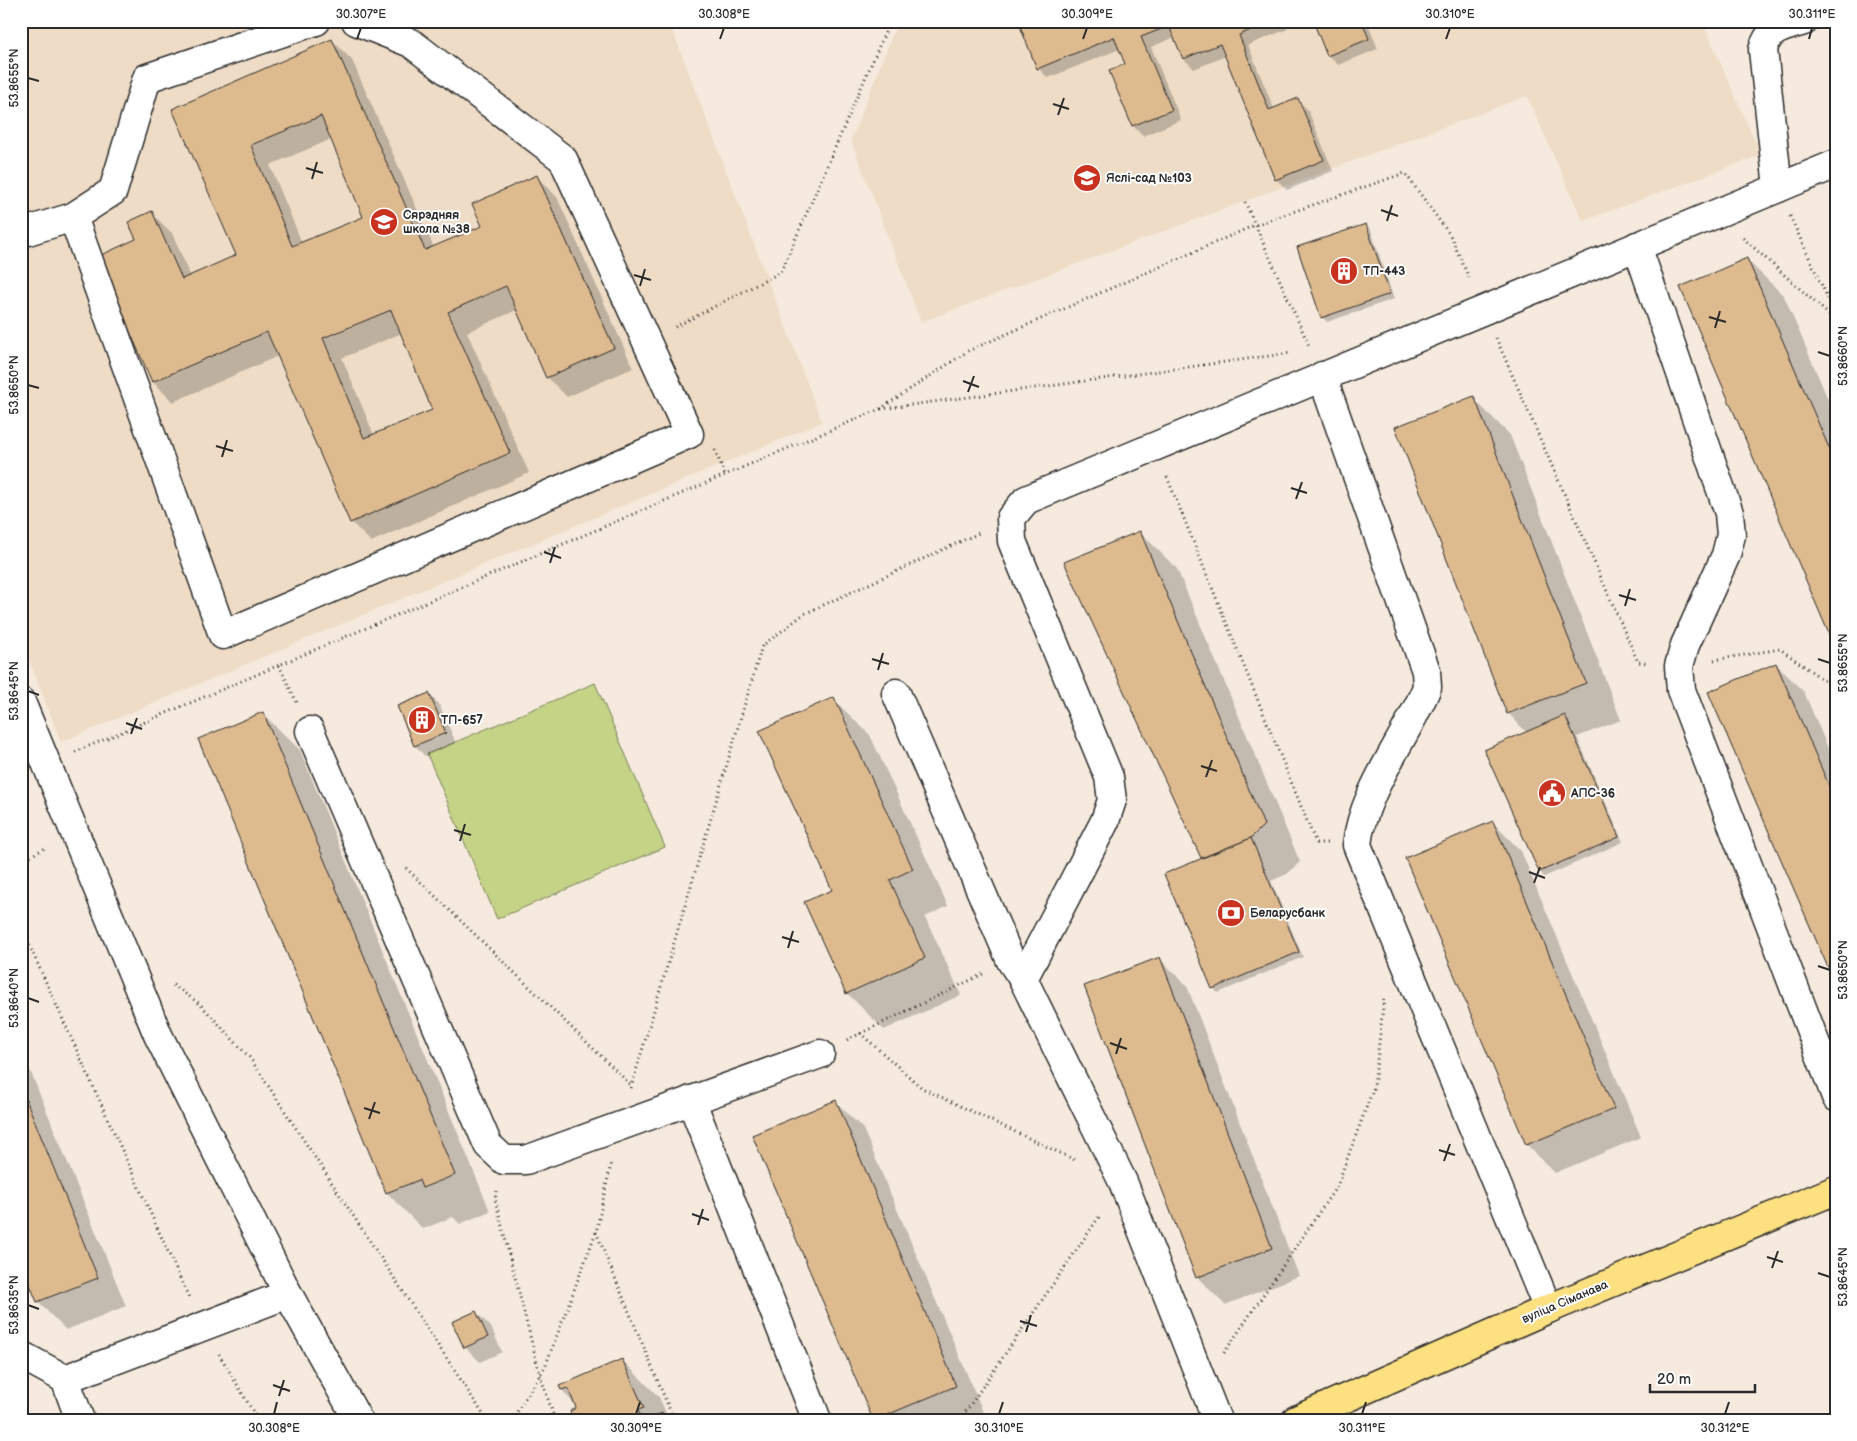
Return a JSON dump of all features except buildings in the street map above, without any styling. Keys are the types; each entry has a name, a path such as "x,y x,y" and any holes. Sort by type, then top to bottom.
{"main road":[{"name":"вуліца Сіманава","path":"1296,1420 1548,1309 1836,1190"}],"street":[{"path":"21,233 74,216 113,191 147,78 316,21"},
{"path":"74,216 222,634 689,434 562,159 411,43 356,21"},
{"path":"1778,188 1763,50 1766,40 1774,30 1804,21"},
{"path":"1017,970 1105,821 1112,800 1108,777 1012,541 1012,518 1026,500 1836,164"},
{"path":"1637,246 1729,513 1731,535 1726,555 1685,646 1679,666 1681,690 1836,1096"},
{"path":"1322,376 1426,671 1428,686 1367,804 1359,824 1357,845 1548,1309"},
{"path":"896,693 1017,970 1123,1182 1217,1420"},
{"path":"21,702 158,1035 288,1294 358,1420"},
{"path":"310,731 488,1145 504,1160 526,1160 820,1054"},
{"path":"691,1100 817,1420"},
{"path":"66,1379 288,1294"},
{"path":"21,1355 66,1379 80,1420"}],"path":[{"path":"671,329 780,272 890,21"},
{"path":"46,764 880,409 968,351 1255,225 1405,173 1450,235 1638,662 1679,666 1780,649 1836,689"},
{"path":"1778,188 1836,316"},
{"path":"880,409 1311,350 1245,202"},
{"path":"1715,214 1836,321"},
{"path":"1154,446 1316,843 1357,845"},
{"path":"714,448 725,475"},
{"path":"512,1420 540,1375 596,1232 619,1126 762,646 804,614 1012,518"},
{"path":"279,665 310,731"},
{"path":"21,868 25,859"},
{"path":"403,866 631,1085"},
{"path":"21,927 202,1327 258,1420"},
{"path":"1017,970 860,1033 922,1088 1079,1162"},
{"path":"169,983 200,1004 250,1058 487,1420"},
{"path":"1221,1357 1337,1186 1374,1087 1385,988"},
{"path":"504,1160 495,1200 540,1375 555,1420"},
{"path":"960,1420 1123,1182"},
{"path":"596,1232 674,1420"}],"shaded area":[{"name":"Сярэдняя школа №38","path":"21,21 669,21 822,422 61,742 21,639"},
{"name":"Яслі-сад №103","path":"898,21 1702,21 1761,155 1583,221 1527,96 921,322 851,140"}],"green space":[{"path":"595,683 665,847 497,919 427,754"}],"place":[{"name":"Яслі-сад №103","path":"1087,178"},
{"name":"Сярэдняя школа №38","path":"384,222"},
{"name":"ТП-443","path":"1344,271"},
{"name":"ТП-657","path":"422,720"},
{"name":"АПС-36","path":"1552,793"},
{"name":"Беларусбанк","path":"1231,913"}]}
